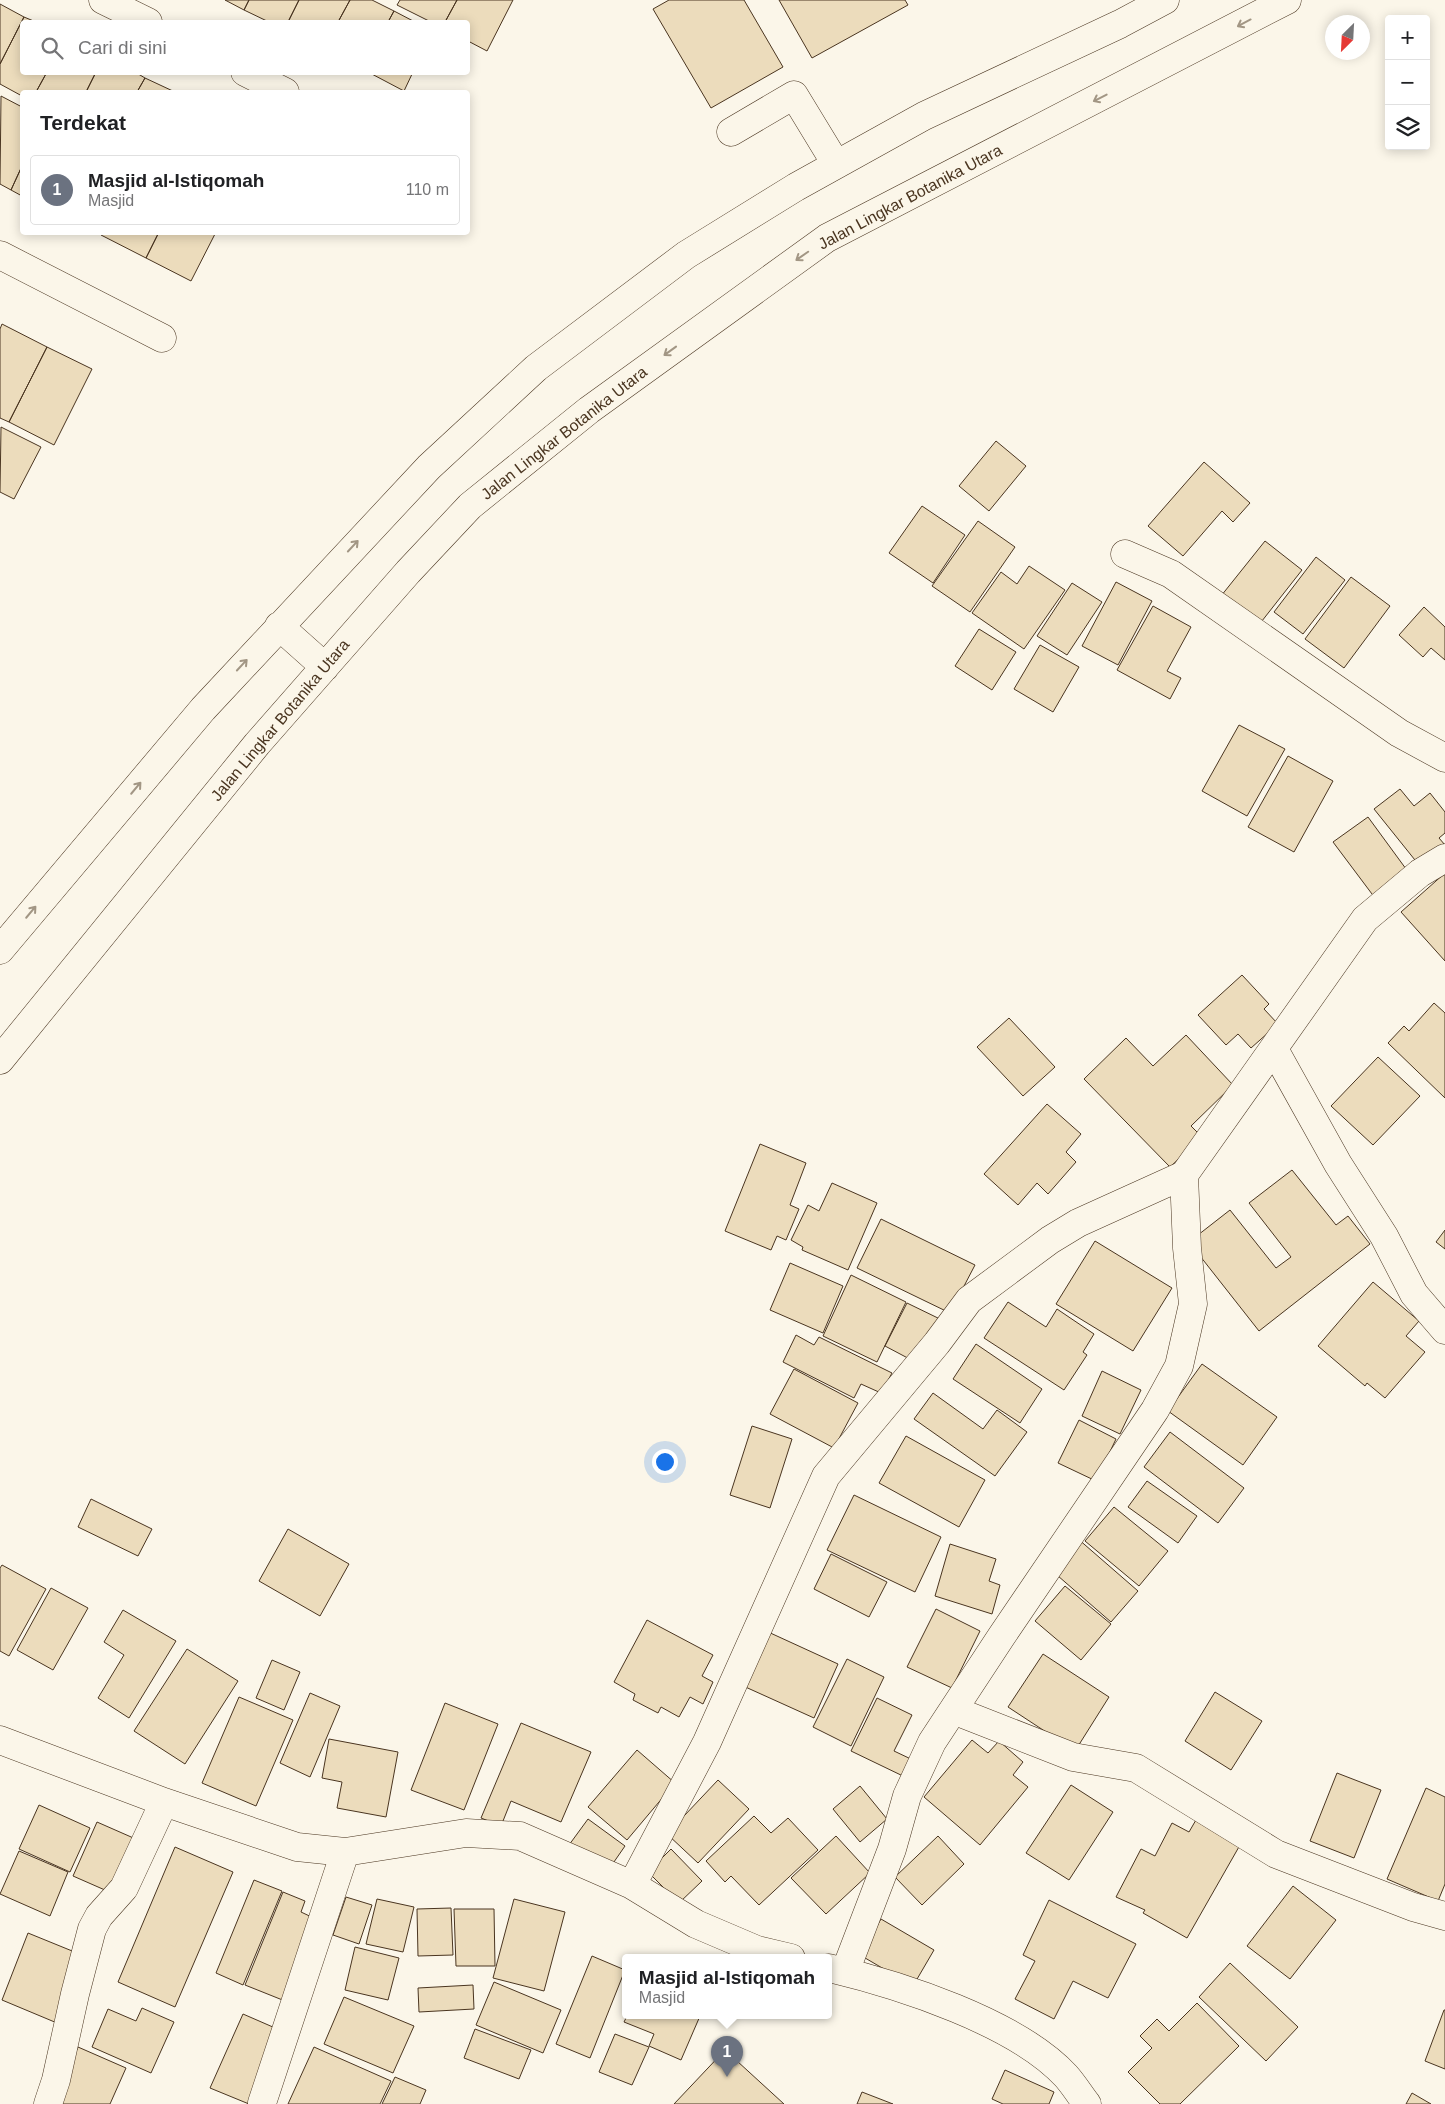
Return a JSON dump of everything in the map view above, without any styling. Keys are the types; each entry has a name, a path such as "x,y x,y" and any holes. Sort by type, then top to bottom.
{"street":[{"path":"104,0 144,20"},
{"path":"0,950 203,709 279,626 429,467 536,368 686,255 836,164 924,116 1120,24 1165,0"},
{"name":"Jalan Lingkar Botanika Utara","path":"0,1060 257,744 408,572 470,506 589,410 827,238 1287,0"},
{"path":"252,75 281,90"},
{"path":"731,132 794,95 836,164"},
{"path":"0,256 162,338"},
{"path":"1126,554 1171,574 1399,733 1445,758"},
{"path":"279,626 325,667"},
{"path":"632,1885 706,1742 826,1476 937,1343 969,1300 1064,1232 1184,1175 1366,919 1420,872 1445,858"},
{"path":"1274,1049 1338,1164 1384,1236 1414,1294 1445,1330"},
{"path":"1087,2104 1065,2076 1022,2041 943,2002 837,1970 892,1849 907,1796 932,1742 1155,1410 1179,1366 1193,1304 1187,1248 1184,1175"},
{"path":"953,1710 1073,1758 1136,1768 1276,1854 1413,1907 1445,1916"},
{"path":"0,1740 164,1802 296,1847 345,1852 466,1833 520,1836 632,1885 696,1924 757,1950 774,1954"},
{"path":"48,2104 56,2080 92,1929 99,1916 124,1888 164,1802"},
{"path":"262,2103 345,1852"}],"building":[{"path":"225,0 249,0 244,10"},
{"path":"249,0 299,0 289,20 265,20 244,10"},
{"path":"299,0 350,0 339,20 289,20"},
{"path":"350,0 372,0 394,11 389,20 339,20"},
{"path":"400,0 457,0 446,20 427,20 397,5"},
{"path":"457,0 513,0 487,51 470,42 470,20 446,20"},
{"path":"669,0 744,0 783,67 711,108 653,9"},
{"path":"779,0 905,0 908,5 812,58"},
{"path":"0,4 24,17 20,20 20,25 0,64"},
{"path":"394,11 411,20 389,20"},
{"path":"20,25 20,75 45,75 37,90 20,90 20,95 0,84 0,64"},
{"path":"45,75 94,75 87,90 37,90"},
{"path":"94,75 140,75 145,78 138,90 87,90"},
{"path":"374,75 412,75 404,90"},
{"path":"145,78 171,90 138,90"},
{"path":"1,96 20,106 20,170 11,190 0,184"},
{"path":"20,170 20,195 11,190"},
{"path":"101,235 158,235 146,258"},
{"path":"158,235 214,235 191,281 146,258"},
{"path":"2,324 47,347 9,422 0,418 0,329"},
{"path":"47,347 92,369 54,445 9,422"},
{"path":"1,427 41,447 14,499 0,492"},
{"path":"996,441 1026,466 989,511 959,486"},
{"path":"1204,462 1250,503 1233,522 1222,511 1183,556 1148,526"},
{"path":"922,506 965,535 933,583 889,553"},
{"path":"978,521 1015,547 970,612 932,586"},
{"path":"1265,541 1302,570 1258,626 1221,596"},
{"path":"1316,557 1345,580 1303,634 1274,612"},
{"path":"1029,566 1065,590 1024,649 972,613 1001,572 1017,584"},
{"path":"1351,577 1390,606 1344,668 1305,639"},
{"path":"1116,582 1152,601 1118,665 1082,646"},
{"path":"1072,583 1102,602 1067,655 1037,636"},
{"path":"1153,606 1191,627 1167,671 1181,678 1170,699 1117,670"},
{"path":"1424,607 1445,627 1445,660 1431,648 1423,657 1399,635"},
{"path":"979,629 1016,652 992,690 955,666"},
{"path":"1040,645 1079,667 1053,712 1014,689"},
{"path":"1239,725 1285,749 1247,816 1202,791"},
{"path":"1288,756 1333,781 1294,852 1248,827"},
{"path":"1400,789 1414,806 1430,793 1445,812 1445,833 1439,838 1445,845 1423,870 1374,809"},
{"path":"1368,817 1409,873 1375,898 1333,842"},
{"path":"1445,873 1445,961 1401,912"},
{"path":"1242,975 1269,1004 1264,1009 1278,1024 1251,1048 1238,1034 1226,1045 1198,1015"},
{"path":"1434,1003 1445,1013 1445,1098 1388,1043 1404,1026 1409,1031"},
{"path":"1009,1018 1055,1067 1023,1096 977,1047"},
{"path":"1186,1035 1233,1085 1191,1126 1202,1137 1170,1167 1084,1079 1126,1038 1153,1066"},
{"path":"1378,1057 1420,1096 1373,1145 1331,1106"},
{"path":"1047,1104 1081,1134 1066,1152 1076,1162 1048,1194 1037,1183 1018,1205 984,1174"},
{"path":"760,1144 806,1163 790,1205 799,1209 786,1240 777,1236 771,1250 725,1231"},
{"path":"1292,1170 1336,1225 1348,1216 1370,1244 1259,1331 1189,1242 1230,1210 1276,1268 1291,1257 1249,1203"},
{"path":"832,1183 877,1203 848,1270 802,1250 803,1247 791,1240 808,1205 819,1211"},
{"path":"881,1219 975,1265 950,1313 857,1268"},
{"path":"1445,1230 1445,1249 1436,1242"},
{"path":"1095,1241 1172,1288 1133,1351 1056,1304"},
{"path":"790,1263 843,1286 823,1333 770,1310"},
{"path":"851,1275 906,1302 877,1362 823,1336"},
{"path":"1373,1282 1419,1321 1406,1336 1425,1352 1385,1398 1367,1383 1365,1386 1318,1346"},
{"path":"1008,1302 1046,1327 1057,1309 1094,1334 1083,1352 1087,1355 1064,1390 984,1338"},
{"path":"907,1303 942,1320 919,1364 885,1346"},
{"path":"796,1335 814,1345 819,1337 892,1373 881,1393 861,1384 854,1398 783,1362"},
{"path":"976,1344 1042,1389 1020,1423 953,1379"},
{"path":"1202,1364 1277,1417 1243,1465 1168,1411"},
{"path":"794,1369 858,1403 834,1448 770,1414"},
{"path":"1102,1371 1141,1390 1120,1434 1082,1416"},
{"path":"933,1393 983,1429 997,1410 1027,1432 995,1476 914,1419"},
{"path":"1079,1420 1116,1439 1096,1481 1058,1463"},
{"path":"752,1426 792,1439 770,1508 730,1495"},
{"path":"1170,1432 1244,1488 1218,1523 1144,1467"},
{"path":"906,1436 985,1480 959,1527 879,1483"},
{"path":"1147,1481 1197,1516 1178,1543 1128,1507"},
{"path":"854,1495 941,1537 915,1592 827,1550"},
{"path":"91,1499 152,1529 138,1556 78,1527"},
{"path":"1114,1507 1168,1551 1139,1586 1085,1541"},
{"path":"288,1529 349,1564 320,1616 259,1581"},
{"path":"1077,1538 1138,1591 1111,1622 1050,1569"},
{"path":"950,1544 996,1559 989,1581 1000,1585 992,1614 935,1596"},
{"path":"831,1554 887,1582 869,1617 814,1589"},
{"path":"2,1565 46,1589 9,1656 0,1651 0,1568"},
{"path":"1065,1586 1111,1624 1081,1660 1035,1621"},
{"path":"51,1588 88,1608 53,1670 17,1650"},
{"path":"936,1609 980,1631 952,1688 907,1667"},
{"path":"123,1610 176,1641 129,1718 98,1698 124,1655 104,1642"},
{"path":"647,1620 713,1655 702,1676 713,1682 703,1704 690,1697 679,1717 661,1707 658,1713 633,1700 635,1694 614,1682"},
{"path":"766,1631 838,1664 814,1718 741,1685"},
{"path":"187,1649 238,1681 185,1764 134,1731"},
{"path":"1043,1654 1109,1697 1075,1751 1008,1707"},
{"path":"847,1659 884,1677 851,1746 813,1727"},
{"path":"272,1660 300,1672 284,1710 256,1698"},
{"path":"1215,1692 1262,1721 1231,1770 1185,1741"},
{"path":"310,1693 340,1706 310,1777 280,1763"},
{"path":"239,1697 293,1720 256,1806 202,1783"},
{"path":"877,1698 912,1715 894,1751 913,1760 905,1777 851,1751"},
{"path":"445,1703 498,1724 464,1810 411,1790"},
{"path":"521,1723 591,1752 561,1822 511,1801 501,1826 481,1818"},
{"path":"329,1739 398,1752 386,1817 337,1808 342,1782 322,1778"},
{"path":"972,1740 988,1753 999,1741 1023,1762 1013,1775 1028,1787 980,1845 924,1797"},
{"path":"637,1750 675,1783 627,1840 588,1807"},
{"path":"1337,1773 1381,1790 1354,1858 1310,1841"},
{"path":"718,1780 749,1809 698,1863 667,1834"},
{"path":"1071,1785 1113,1812 1069,1880 1026,1853"},
{"path":"860,1786 887,1819 860,1842 833,1809"},
{"path":"1426,1788 1445,1797 1445,1884 1438,1901 1387,1879"},
{"path":"39,1805 90,1828 70,1872 19,1849"},
{"path":"1200,1813 1244,1838 1187,1938 1143,1913 1145,1910 1116,1897 1141,1849 1155,1856 1172,1823 1189,1832"},
{"path":"754,1816 771,1833 788,1818 818,1850 759,1905 731,1876 725,1882 706,1861"},
{"path":"588,1819 625,1846 607,1872 569,1845"},
{"path":"97,1822 138,1840 114,1894 73,1876"},
{"path":"836,1836 870,1873 826,1914 791,1878"},
{"path":"938,1836 964,1864 922,1905 895,1877"},
{"path":"175,1847 233,1872 175,2007 118,1982"},
{"path":"671,1849 702,1881 679,1903 648,1872"},
{"path":"19,1851 68,1872 50,1916 0,1894"},
{"path":"254,1880 282,1891 243,1985 216,1973"},
{"path":"1293,1886 1336,1920 1290,1979 1247,1946"},
{"path":"283,1892 305,1901 301,1912 318,1920 285,2001 245,1985"},
{"path":"346,1897 372,1905 359,1944 333,1935"},
{"path":"377,1899 414,1907 403,1952 366,1944"},
{"path":"514,1899 565,1912 544,1991 493,1978"},
{"path":"1049,1900 1136,1944 1108,1998 1073,1981 1054,2019 1015,1999 1035,1961 1023,1955"},
{"path":"451,1908 453,1955 418,1956 417,1909"},
{"path":"454,1909 494,1909 495,1966 456,1966"},
{"path":"881,1919 934,1950 913,1986 860,1955"},
{"path":"28,1933 82,1955 57,2023 2,2000"},
{"path":"355,1947 399,1958 388,2000 345,1990"},
{"path":"592,1956 622,1969 622,1978 590,2058 556,2044"},
{"path":"1230,1963 1298,2027 1266,2061 1199,1997"},
{"path":"494,1982 561,2010 543,2053 476,2025"},
{"path":"473,1985 474,2009 419,2012 418,1988"},
{"path":"344,1997 414,2026 393,2073 324,2044"},
{"path":"1197,2003 1239,2046 1180,2104 1160,2104 1128,2072 1152,2048 1140,2036 1157,2019 1169,2031"},
{"path":"142,2008 174,2022 151,2073 92,2047 108,2009 136,2021"},
{"path":"1445,2010 1445,2069 1425,2061"},
{"path":"243,2014 282,2031 249,2104 210,2088"},
{"path":"626,2019 699,2019 681,2060 649,2046 654,2034 624,2022"},
{"path":"475,2029 531,2050 519,2079 464,2058"},
{"path":"615,2034 649,2047 632,2085 599,2072"},
{"path":"78,2047 126,2068 110,2104 52,2104"},
{"path":"314,2047 391,2081 380,2104 288,2104"},
{"path":"725,2050 784,2104 674,2104"},
{"path":"1005,2070 1054,2092 1049,2104 1003,2104 992,2099"},
{"path":"395,2077 426,2090 420,2104 382,2104"},
{"path":"862,2092 893,2104 857,2104"},
{"path":"1412,2093 1431,2104 1406,2104"}],"place":[{"name":"Masjid al-Istiqomah","path":"727,2077"}]}
